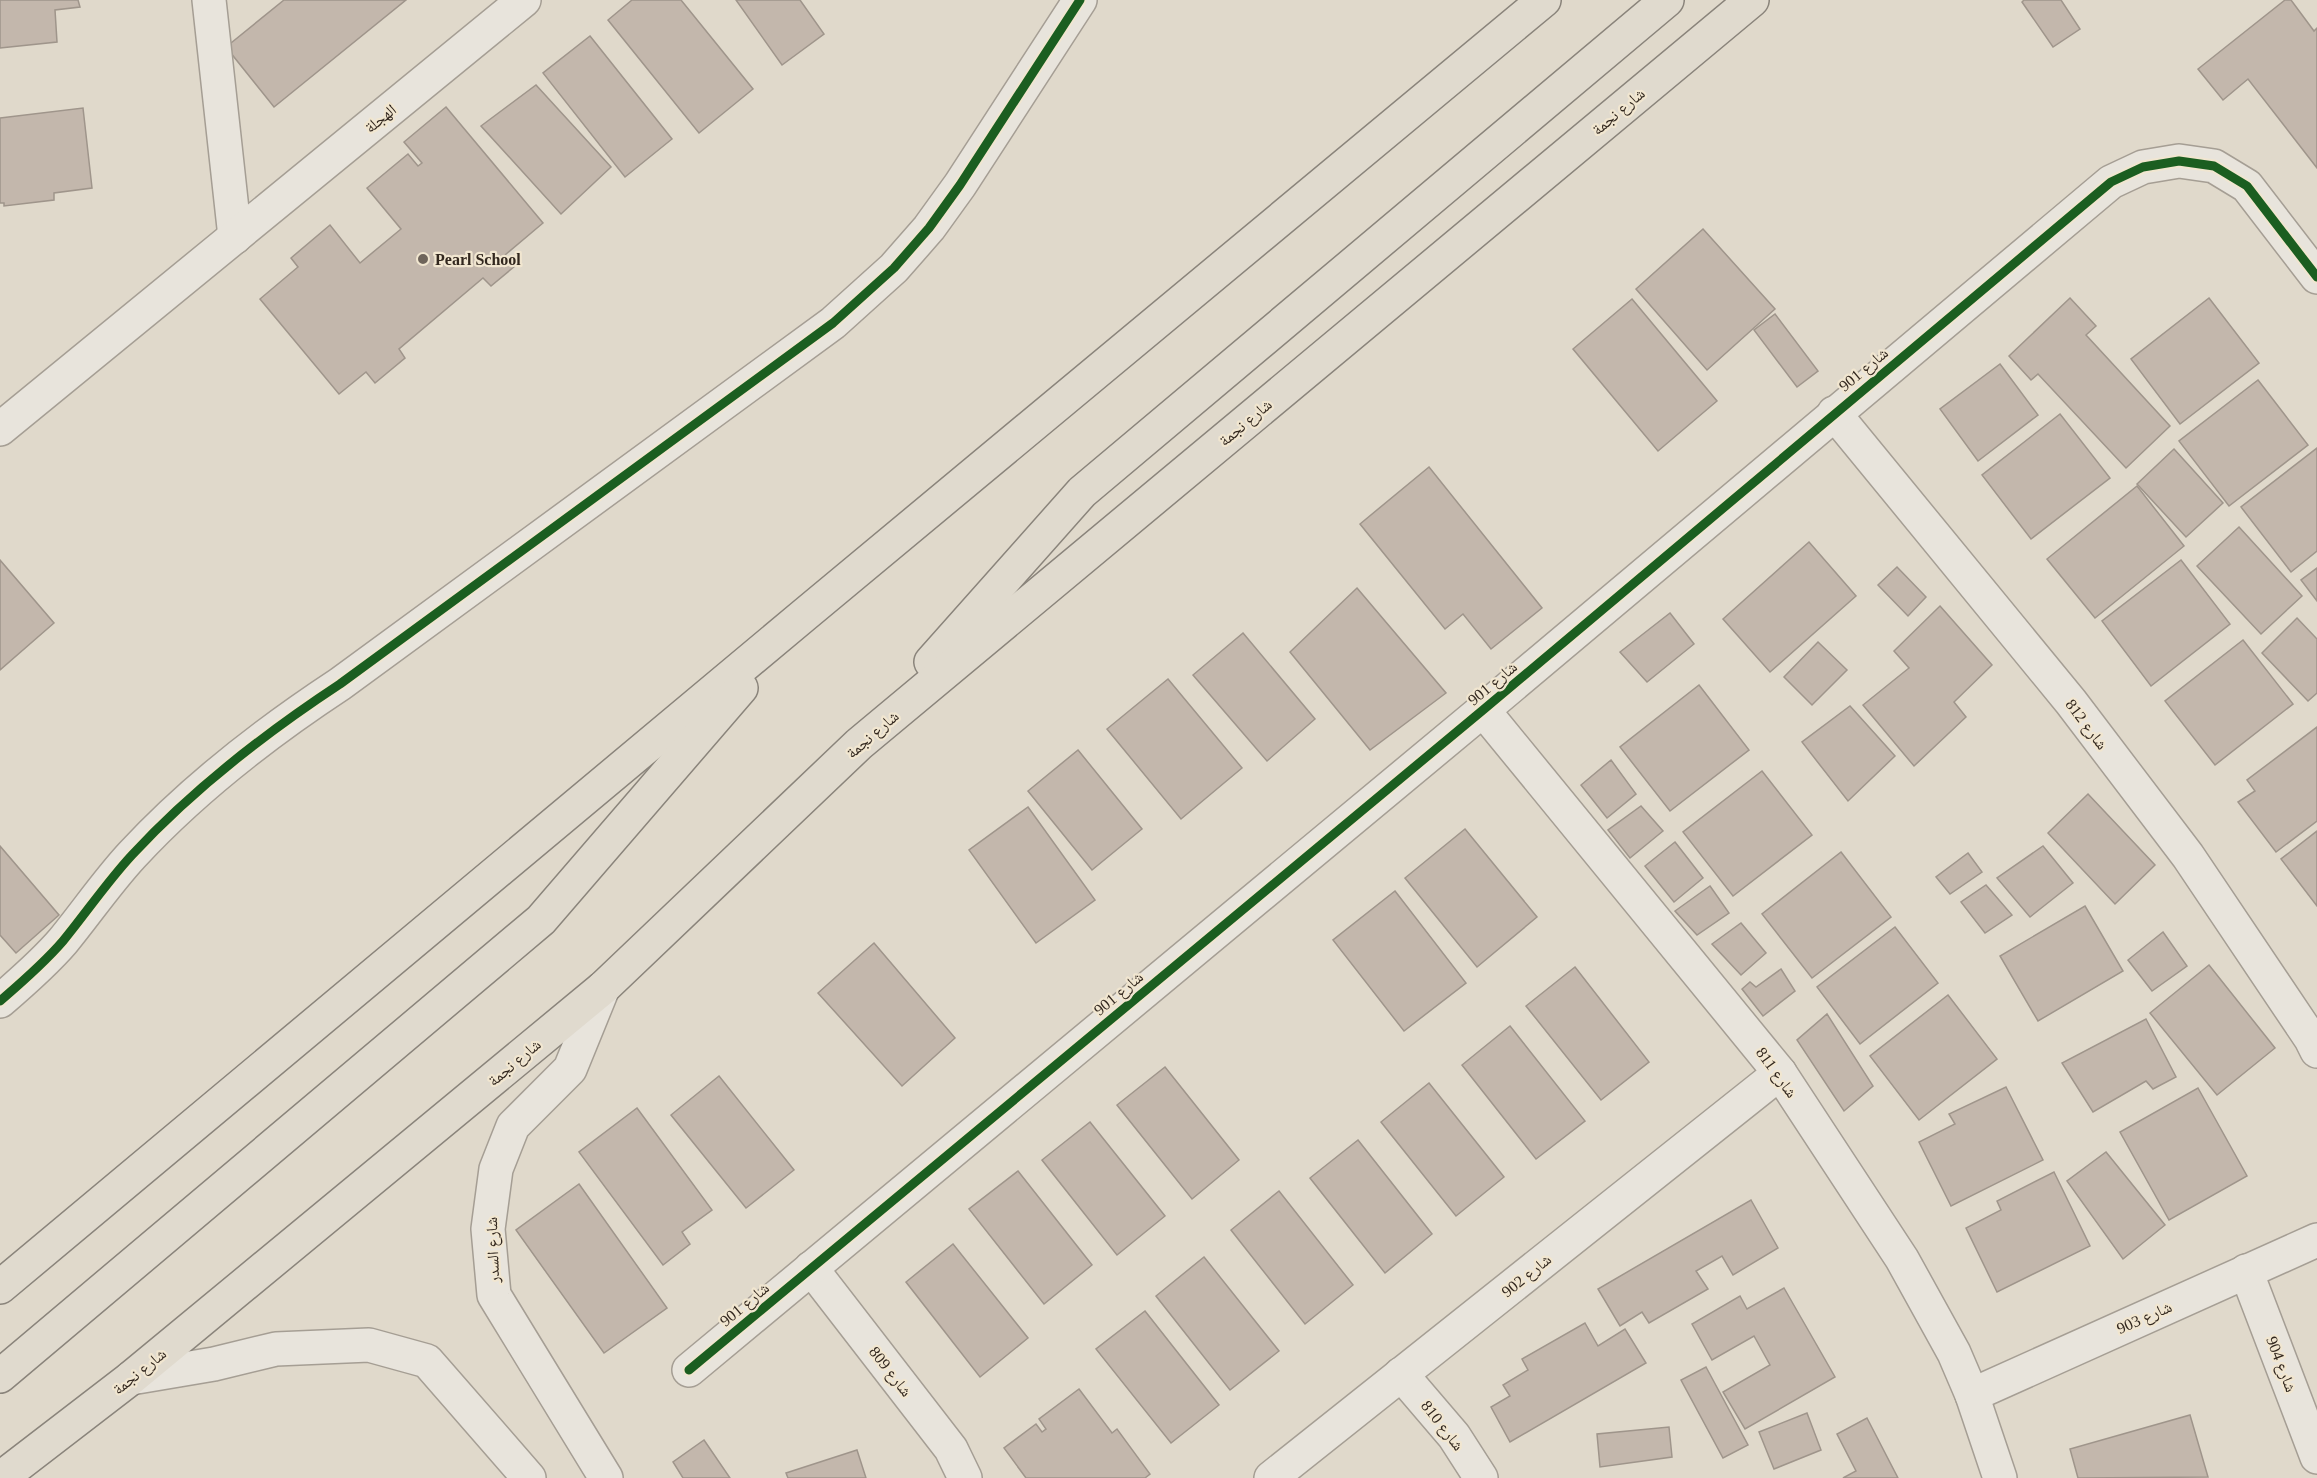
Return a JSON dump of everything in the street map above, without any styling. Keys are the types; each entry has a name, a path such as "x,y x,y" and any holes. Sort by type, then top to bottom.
{"main road":[{"path":"0,1287 1544,0"},
{"path":"859,744 1082,492 1667,0"},
{"name":"شارع نجمة","path":"1,1478 131,1378 603,988 859,744 1752,0"},
{"path":"0,1376 542,921 803,616"}],"street":[{"name":"الهجلة","path":"0,429 524,0"},
{"path":"0,1001 62,942 130,857 168,817 222,768 833,323 864,297 894,268 960,185 1080,0"},
{"path":"213,3 235,237"},
{"name":"شارع 901","path":"689,1370 1483,710 2110,182 2143,167 2179,161 2214,166 2247,186 2317,277"},
{"name":"شارع 812","path":"1834,413 2070,702 2174,838 2317,1051"},
{"name":"شارع 811","path":"1483,710 1780,1073 1902,1259 1954,1353 1972,1395 2000,1478"},
{"name":"شارع السدر","path":"603,988 570,1069 513,1126 496,1169 488,1229 494,1295 606,1478"},
{"name":"شارع 902","path":"1271,1478 1780,1073"},
{"name":"شارع 903","path":"1972,1395 2317,1240"},
{"name":"شارع 809","path":"811,1268 951,1449 965,1478"},
{"name":"شارع 904","path":"2247,1271 2317,1456"},
{"path":"131,1378 214,1364 276,1349 369,1345 427,1361 529,1478"},
{"name":"شارع 810","path":"1401,1374 1454,1436 1481,1478"}],"building":[{"path":"0,0 78,0 80,7 55,10 57,42 0,48"},
{"path":"284,0 406,0 274,107 226,47"},
{"path":"632,0 681,0 753,89 699,133 608,20"},
{"path":"736,0 800,0 824,34 782,65"},
{"path":"2024,0 2061,0 2080,29 2053,47 2022,2"},
{"path":"2285,0 2291,0 2314,31 2317,28 2317,168 2248,79 2223,100 2198,69"},
{"path":"590,36 672,139 625,177 543,73"},
{"path":"536,85 611,167 561,214 481,126"},
{"path":"446,107 543,223 505,255 515,266 491,286 483,278 399,349 405,358 375,383 366,372 339,394 260,299 298,267 291,258 330,225 360,263 401,229 367,188 408,154 418,166 422,163 404,142"},
{"path":"83,108 92,188 54,193 54,200 4,206 4,203 0,203 0,118"},
{"path":"1703,229 1775,309 1707,370 1636,289"},
{"path":"2070,298 2096,326 2086,335 2170,426 2126,468 2038,374 2031,380 2009,356"},
{"path":"2209,298 2259,363 2180,424 2131,359"},
{"path":"1632,299 1717,401 1658,451 1573,349"},
{"path":"1775,314 1818,371 1797,387 1754,330"},
{"path":"2000,364 2038,415 1978,461 1940,409"},
{"path":"2258,380 2308,445 2229,506 2179,441"},
{"path":"2060,414 2110,478 2031,539 1982,475"},
{"path":"2317,448 2317,551 2291,572 2241,507"},
{"path":"2174,449 2223,503 2186,537 2137,484"},
{"path":"1429,467 1542,608 1491,649 1463,614 1445,629 1360,524"},
{"path":"2137,486 2184,546 2095,618 2047,559"},
{"path":"2239,527 2302,596 2261,634 2197,566"},
{"path":"1809,542 1856,596 1770,672 1723,619"},
{"path":"0,560 54,623 0,670"},
{"path":"2181,560 2230,624 2151,686 2102,621"},
{"path":"1897,567 1926,597 1908,616 1878,585"},
{"path":"2317,568 2317,601 2301,580"},
{"path":"1357,588 1446,693 1370,750 1290,652"},
{"path":"1940,606 1992,665 1954,702 1966,717 1914,766 1863,705 1909,668 1894,651"},
{"path":"1670,613 1694,644 1647,682 1620,652"},
{"path":"2297,618 2317,639 2317,693 2308,701 2262,653"},
{"path":"1243,633 1315,719 1267,761 1193,675"},
{"path":"2243,640 2293,704 2215,765 2165,701"},
{"path":"1818,642 1847,670 1812,705 1784,677"},
{"path":"1168,679 1242,768 1181,819 1107,729"},
{"path":"1699,685 1749,750 1670,811 1620,747"},
{"path":"1850,706 1895,756 1848,801 1802,742"},
{"path":"2317,727 2317,821 2276,852 2238,802 2255,791 2247,780"},
{"path":"1078,750 1142,829 1092,870 1028,791"},
{"path":"1611,760 1636,794 1607,818 1581,785"},
{"path":"1762,771 1812,835 1733,896 1683,832"},
{"path":"2088,794 2155,865 2115,904 2048,833"},
{"path":"1641,806 1663,831 1630,858 1608,830"},
{"path":"1028,807 1095,900 1036,943 969,850"},
{"path":"1465,829 1537,917 1477,967 1405,878"},
{"path":"2317,831 2317,906 2281,859"},
{"path":"1675,842 1703,878 1674,902 1645,866"},
{"path":"0,846 59,915 16,953 0,935"},
{"path":"2043,846 2073,883 2030,917 1997,878"},
{"path":"1841,852 1891,917 1812,978 1762,914"},
{"path":"1968,853 1982,872 1950,894 1936,877"},
{"path":"1986,885 2012,915 1985,933 1961,902"},
{"path":"1710,886 1729,913 1697,935 1675,911"},
{"path":"1395,891 1466,983 1404,1031 1333,940"},
{"path":"2085,906 2123,971 2038,1021 2000,956"},
{"path":"1741,923 1766,953 1741,975 1712,944"},
{"path":"1895,927 1938,983 1860,1044 1817,987"},
{"path":"2163,932 2187,966 2152,991 2128,960"},
{"path":"874,943 955,1038 902,1086 818,993"},
{"path":"2209,965 2275,1048 2217,1095 2150,1013"},
{"path":"1575,967 1649,1062 1601,1100 1526,1006"},
{"path":"1781,969 1795,991 1763,1016 1742,989 1750,982 1756,987"},
{"path":"1948,995 1997,1059 1919,1120 1870,1056"},
{"path":"1827,1014 1873,1086 1844,1111 1797,1040"},
{"path":"2146,1019 2176,1077 2153,1089 2146,1081 2093,1112 2062,1063"},
{"path":"1510,1026 1585,1121 1536,1159 1462,1065"},
{"path":"1165,1067 1239,1160 1192,1199 1117,1105"},
{"path":"719,1076 794,1170 746,1208 671,1115"},
{"path":"1429,1083 1504,1177 1456,1216 1381,1122"},
{"path":"2006,1087 2043,1160 1951,1206 1919,1142 1955,1124 1949,1114"},
{"path":"2198,1088 2247,1176 2169,1220 2120,1132"},
{"path":"637,1108 712,1210 682,1232 690,1244 663,1265 579,1152"},
{"path":"1090,1122 1165,1216 1117,1255 1042,1160"},
{"path":"1358,1140 1432,1234 1385,1273 1310,1178"},
{"path":"2106,1152 2165,1225 2123,1259 2067,1181"},
{"path":"1018,1171 1092,1265 1044,1304 969,1209"},
{"path":"2054,1172 2090,1246 1997,1292 1966,1228 2001,1210 1997,1201"},
{"path":"579,1184 667,1308 604,1353 516,1230"},
{"path":"1279,1191 1353,1285 1305,1324 1231,1230"},
{"path":"1751,1200 1778,1248 1733,1275 1722,1256 1696,1271 1708,1289 1649,1323 1642,1312 1620,1326 1598,1289"},
{"path":"953,1244 1028,1338 980,1377 906,1282"},
{"path":"1204,1257 1279,1351 1230,1390 1156,1296"},
{"path":"1784,1288 1835,1377 1745,1429 1723,1392 1770,1365 1754,1336 1712,1360 1692,1324 1740,1296 1747,1309"},
{"path":"1145,1311 1219,1405 1171,1443 1096,1349"},
{"path":"1585,1323 1598,1346 1625,1329 1646,1363 1510,1442 1491,1407 1510,1396 1503,1385 1528,1370 1522,1359"},
{"path":"1706,1367 1748,1445 1723,1458 1681,1380"},
{"path":"1079,1389 1112,1433 1117,1429 1150,1474 1145,1478 1026,1478 1004,1448 1036,1424 1042,1432 1046,1429 1039,1419"},
{"path":"1807,1413 1821,1450 1774,1469 1759,1432"},
{"path":"2190,1415 2208,1477 2078,1478 2070,1449"},
{"path":"1867,1418 1898,1478 1843,1478 1856,1471 1837,1434"},
{"path":"1669,1427 1672,1457 1600,1467 1597,1434"},
{"path":"704,1440 730,1478 683,1478 673,1462"},
{"path":"857,1450 866,1478 788,1478 786,1473"}],"cycle path":[{"path":"0,1001 56,949 123,865 156,830 231,763 284,722 340,684 833,323 894,268 929,228 960,185 1080,0"},
{"path":"689,1370 1483,710 2111,182 2143,167 2179,161 2214,166 2247,186 2317,277"}],"place":[{"name":"Pearl School","path":"423,259"}]}
